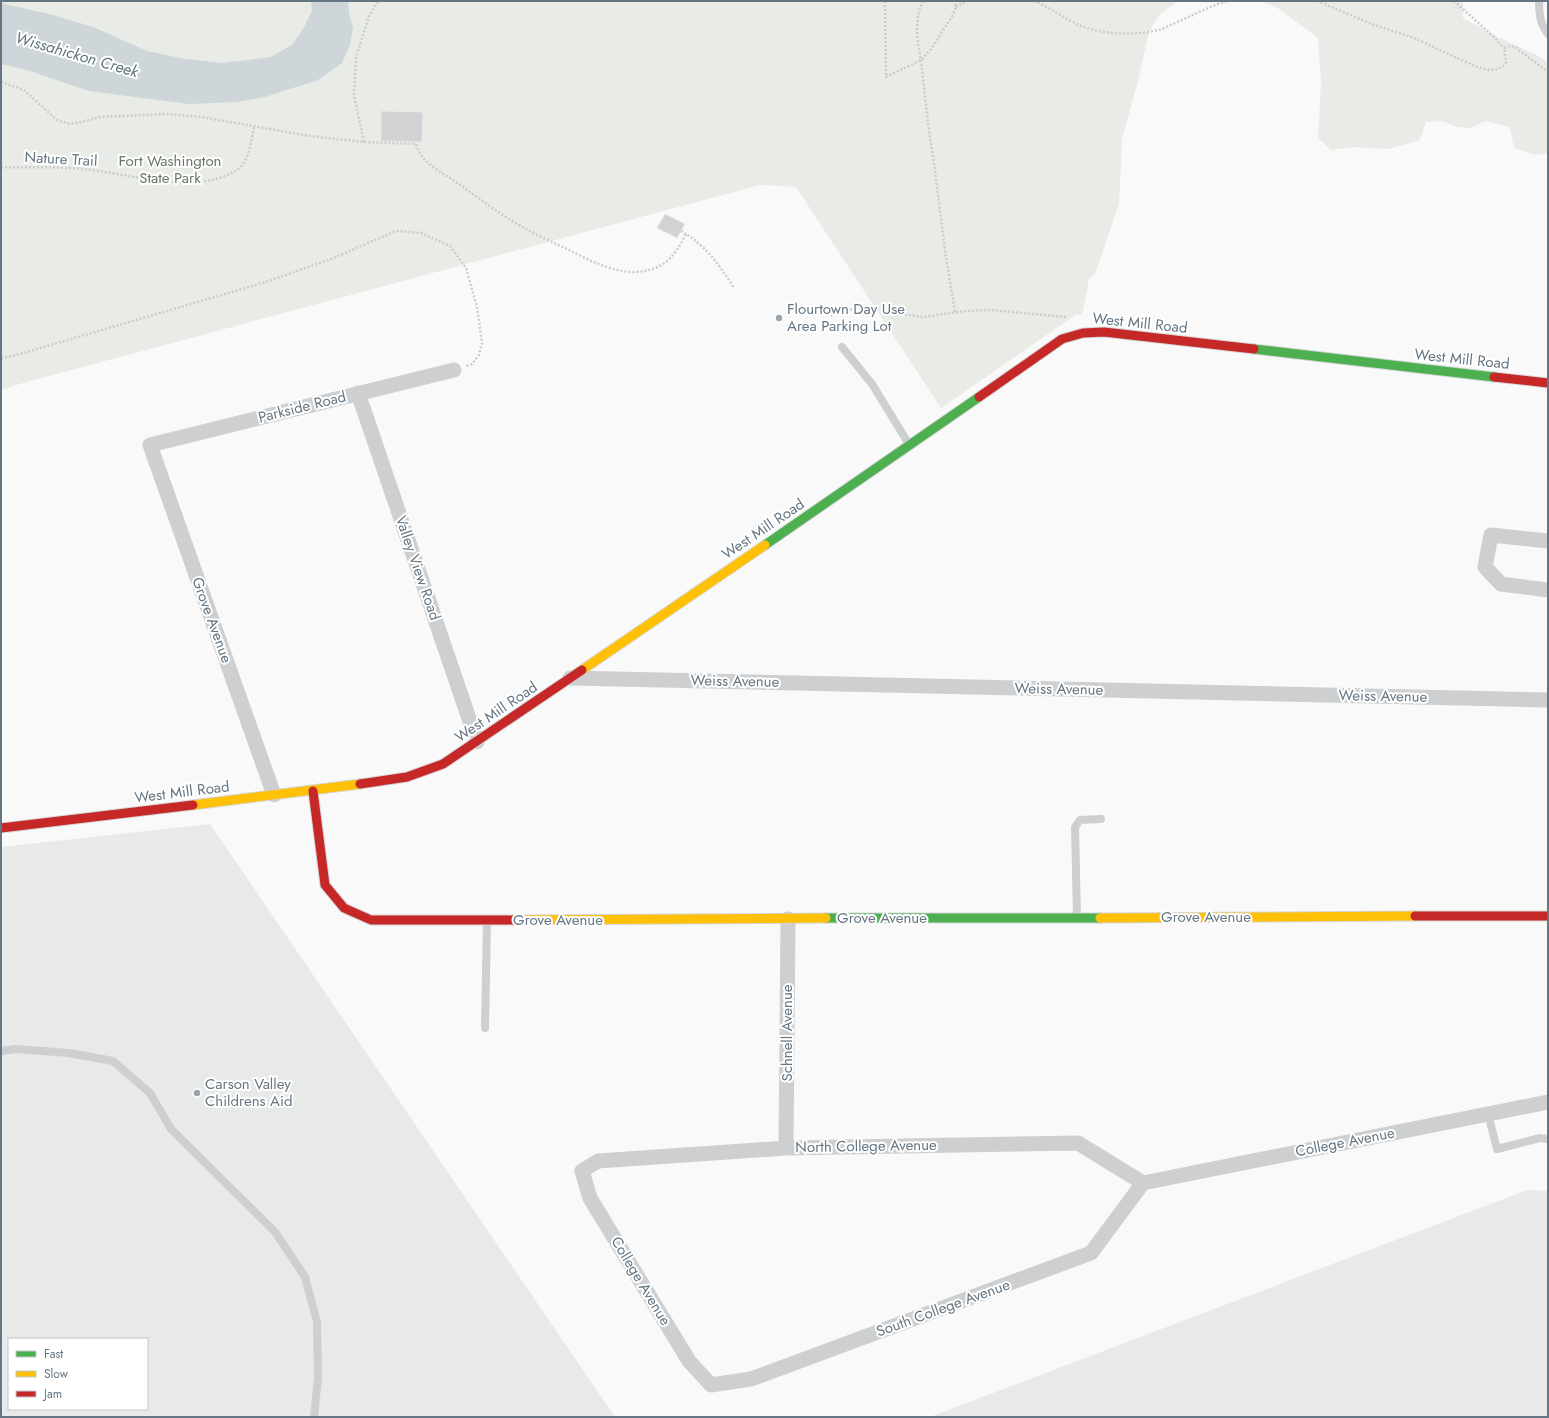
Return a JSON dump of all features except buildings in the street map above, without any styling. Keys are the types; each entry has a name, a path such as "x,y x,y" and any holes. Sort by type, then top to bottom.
{"street":[{"name":"West Mill Road","path":"1,828 313,791 407,777 443,764 910,446 1062,339 1076,333 1088,331 1548,383"},
{"name":"Parkside Road","path":"150,446 454,370"},
{"name":"Valley View Road","path":"358,393 477,742"},
{"name":"Grove Avenue","path":"150,446 274,795"},
{"path":"1548,541 1491,535 1485,567 1501,584 1548,590"},
{"name":"Weiss Avenue","path":"570,678 1548,700"},
{"name":"Grove Avenue","path":"313,791 325,885 344,908 371,920 1548,916"},
{"name":"Schnell Avenue","path":"786,1148 788,919"},
{"name":"College Avenue","path":"1143,1183 1548,1102"},
{"name":"North College Avenue","path":"582,1171 598,1161 786,1148 1078,1143 1143,1183"},
{"name":"College Avenue","path":"582,1171 590,1198 689,1361 711,1385"},
{"name":"South College Avenue","path":"711,1385 751,1379 1091,1253 1143,1183"}],"lane":[{"path":"1539,1 1541,24 1548,34"},
{"path":"842,347 872,384 910,446"},
{"path":"1077,918 1076,827 1080,820 1101,819"},
{"path":"485,1028 487,920"},
{"path":"1,1051 16,1049 69,1053 113,1062 150,1093 171,1130 275,1232 306,1277 317,1322 318,1377 314,1417"},
{"path":"1488,1114 1497,1149 1540,1138 1548,1139"}],"path":[{"path":"364,142 354,95 356,57 369,16 378,1"},
{"path":"885,1 886,77 921,60 953,15 956,7 955,1"},
{"path":"923,1 918,14 918,37 946,258 955,312"},
{"path":"956,7 966,1"},
{"path":"1034,1 1082,26 1114,33 1138,33 1152,32 1162,29 1217,4 1228,1"},
{"path":"1317,1 1372,24 1414,38 1477,67 1486,70 1497,70 1502,68 1506,63 1504,48 1454,1"},
{"path":"1504,48 1509,46 1515,47 1548,72"},
{"path":"1,82 24,90 57,120 70,124 100,117 164,114 201,117 310,136 364,142 416,144 417,151 437,170 518,225 588,259 623,271 633,272 658,266 673,257 686,234"},
{"name":"Nature Trail","path":"1,167 82,168 150,179 189,183 222,178 239,168 249,152 254,127"},
{"path":"1,358 66,341 266,282 331,259 396,231 421,233 450,246 466,268 477,307 482,343 479,355 472,364 454,370"},
{"path":"681,231 698,242 711,254 734,288"},
{"path":"831,316 859,307 871,307 912,316 938,316 955,312 991,310 1067,317"}],"shaded area":[{"name":"Carson Valley Childrens Aid","path":"210,824 615,1417 1,1417 1,847"},
{"path":"1527,1190 1548,1191 1548,1417 930,1417"}],"green space":[{"name":"Fort Washington State Park","path":"1,1 1178,1 1159,15 1149,32 1138,81 1122,139 1119,204 1095,274 1089,279 1082,315 1077,314 941,408 796,187 760,185 1,390"},
{"path":"1262,1 1463,1 1463,18 1494,35 1537,55 1548,63 1548,153 1535,155 1514,148 1510,127 1485,121 1471,128 1457,127 1442,121 1426,122 1420,140 1388,149 1354,147 1331,150 1318,138 1321,82 1318,38 1279,9"}],"water":[{"name":"Wissahickon Creek","path":"311,1 348,1 349,13 353,28 350,45 342,63 318,80 265,97 237,102 189,104 89,91 27,70 1,64 1,3 53,15 93,27 147,51 185,59 223,63 271,57 292,45 303,29 312,11"}],"traffic: fast":[{"path":"1254,349 1494,377"},
{"path":"765,545 979,397"},
{"path":"826,918 1100,918"}],"traffic: slow":[{"path":"582,670 765,545"},
{"path":"193,805 360,784"},
{"path":"1100,918 1415,916"},
{"path":"514,920 826,918"}],"traffic: jam":[{"path":"979,397 1062,339 1083,333 1104,332 1254,349"},
{"path":"1494,377 1548,383"},
{"path":"360,784 407,777 443,764 582,670"},
{"path":"313,791 325,885 344,908 371,920 514,920"},
{"path":"1,828 193,805"},
{"path":"1415,916 1548,916"}],"place":[{"name":"Flourtown Day Use Area Parking Lot","path":"779,318"},
{"name":"Carson Valley Childrens Aid","path":"197,1093"}]}
